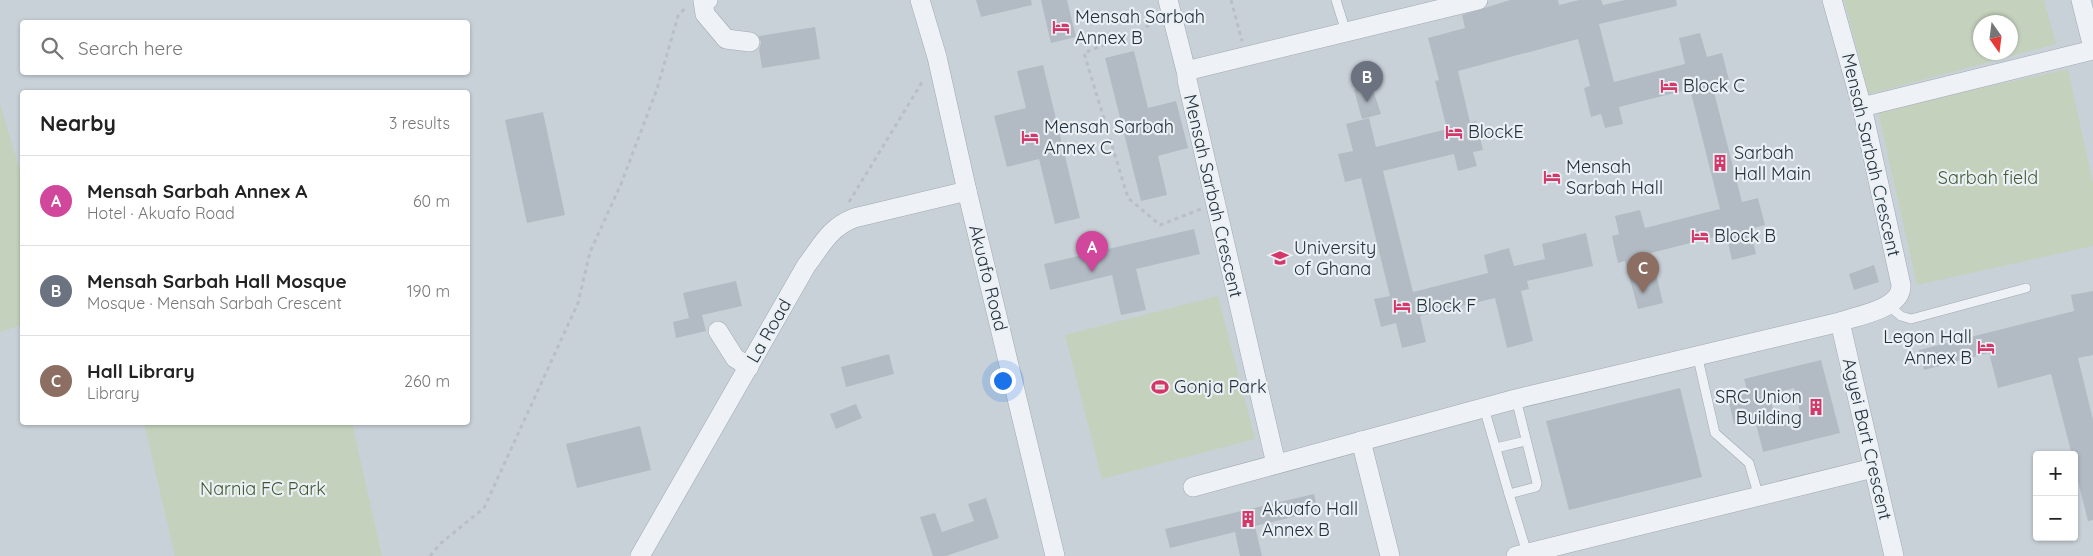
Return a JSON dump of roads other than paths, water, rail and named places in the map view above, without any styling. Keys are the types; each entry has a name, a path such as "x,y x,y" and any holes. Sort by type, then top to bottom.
{"street":[{"path":"705,0 705,14 726,39 750,42"},
{"name":"Akuafo Road","path":"920,0 937,57 967,191 1055,556"},
{"name":"Mensah Sarbah Crescent","path":"1276,464 1186,80 1187,75 1190,70 1478,0"},
{"name":"Mensah Sarbah Crescent","path":"1832,0 1862,107 1901,286 1902,293 1888,306"},
{"path":"1862,107 2093,49 2081,0"},
{"path":"1169,6 1187,75"},
{"name":"La Road","path":"640,556 806,266 832,230 840,223 854,218 967,191"},
{"path":"1193,487 1516,399 1697,354 1840,322 1888,306"},
{"name":"Agyei Bart Crescent","path":"1840,322 1894,556"},
{"path":"718,331 735,358 749,367"},
{"path":"1361,440 1390,556"},
{"path":"1522,555 1873,468"}],"lane":[{"path":"1336,0 1346,32"},
{"path":"1888,306 1901,316 1911,319 2026,288"},
{"path":"1697,354 1716,433 1749,462 1760,497"},
{"path":"1509,494 1536,487 1537,484 1516,399"},
{"path":"1484,408 1509,494 1522,555"},
{"path":"1496,448 1526,441"}],"place":[{"name":"Mensah Sarbah Annex B","path":"1061,27"},
{"name":"Block C","path":"1669,86"},
{"name":"Mensah Sarbah Hall Mosque","path":"1367,102"},
{"name":"BlockE","path":"1454,132"},
{"name":"Mensah Sarbah Annex C","path":"1030,137"},
{"name":"Sarbah Hall Main","path":"1720,163"},
{"name":"Mensah Sarbah Hall","path":"1552,177"},
{"name":"Block B","path":"1700,236"},
{"name":"University of Ghana","path":"1280,258"},
{"name":"Mensah Sarbah Annex A","path":"1092,272"},
{"name":"Hall Library","path":"1643,293"},
{"name":"Block F","path":"1402,306"},
{"name":"Legon Hall Annex B","path":"1986,347"},
{"name":"Gonja Park","path":"1160,387"},
{"name":"SRC Union Building","path":"1816,407"},
{"name":"Akuafo Hall Annex B","path":"1248,519"}],"park label":[{"name":"Sarbah field","path":"1988,178"},
{"name":"Narnia FC Park","path":"263,489"}]}
